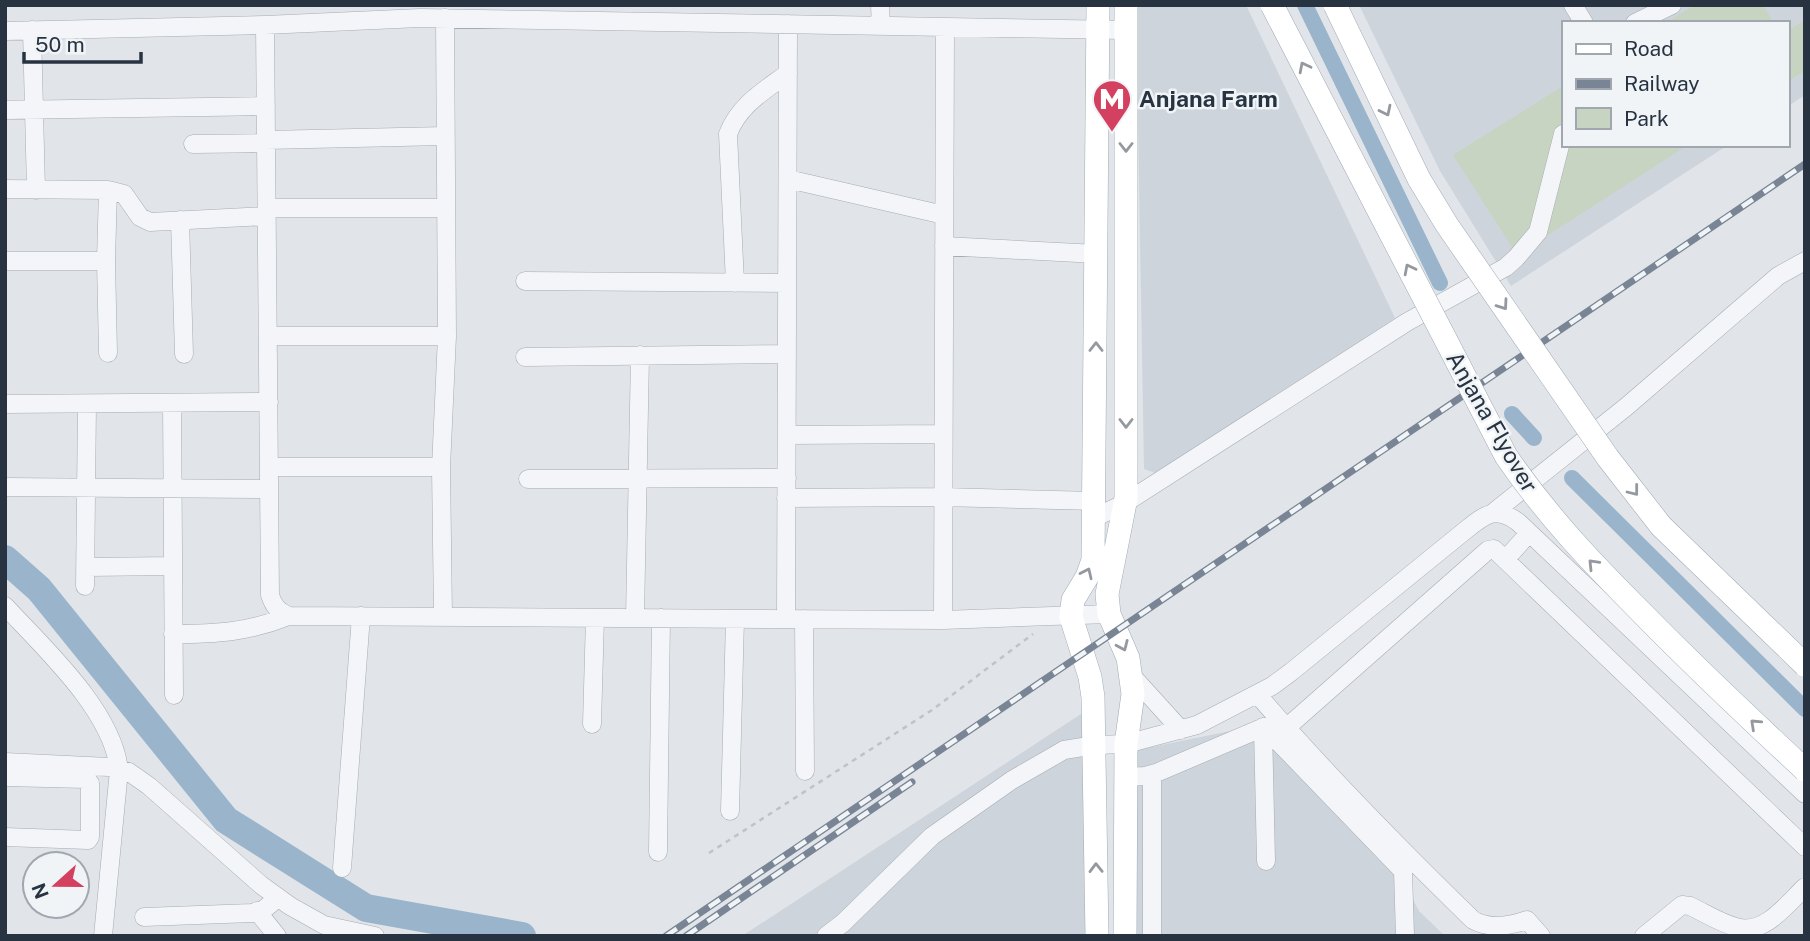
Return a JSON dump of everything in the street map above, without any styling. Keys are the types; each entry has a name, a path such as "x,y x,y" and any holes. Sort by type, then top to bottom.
{"main road":[{"path":"1125,936 1126,744 1133,694 1128,658 1109,614 1107,594 1125,503 1126,5"},
{"name":"Anjana Flyover","path":"1272,5 1506,456 1535,498 1566,535 1715,687 1805,771"},
{"path":"1335,5 1426,191 1608,458 1661,526 1805,666"},
{"path":"1097,936 1095,745 1090,677 1063,617 1087,577 1093,561 1098,6"}],"street":[{"path":"388,5 420,18"},
{"path":"880,5 881,26"},
{"path":"1081,5 1098,6"},
{"path":"1573,5 1583,21"},
{"path":"1639,21 1672,5"},
{"path":"5,31 265,25 420,18 662,14 788,24 1126,30"},
{"path":"443,616 441,467 447,336 445,18"},
{"path":"788,24 786,498 805,771"},
{"path":"265,25 270,595 273,605 289,616"},
{"path":"943,620 945,27"},
{"path":"32,30 36,190"},
{"path":"735,283 729,134 733,121 747,104 788,73"},
{"path":"5,110 266,106"},
{"path":"193,144 445,136"},
{"path":"786,498 943,497 1094,509 1125,503 1407,322 1506,267 1529,246 1538,232 1562,138"},
{"path":"788,179 944,215"},
{"path":"5,189 108,190 124,194 140,217 150,222 267,212 446,208"},
{"path":"108,190 108,353"},
{"path":"180,220 184,354"},
{"path":"944,246 1097,254"},
{"path":"5,261 106,261"},
{"path":"826,936 850,927 932,836 1012,780 1064,750 1126,744 1181,730 1231,709 1292,672 1479,519 1494,512 1626,407 1778,276 1805,261"},
{"path":"525,281 787,284"},
{"path":"268,336 447,336"},
{"path":"525,357 787,354"},
{"path":"635,618 640,355"},
{"path":"5,404 269,402"},
{"path":"85,586 87,404"},
{"path":"172,404 174,695"},
{"path":"787,435 943,434"},
{"path":"269,467 441,467"},
{"path":"528,479 786,478"},
{"path":"5,487 269,489"},
{"path":"1494,512 1508,515 1529,533 1805,794"},
{"path":"1505,560 1529,533"},
{"path":"1285,729 1488,550 1493,549 1805,846"},
{"path":"86,567 173,566"},
{"path":"5,606 61,665 102,719 118,757 103,936"},
{"path":"173,634 236,632 261,627 289,616 943,620 1109,614"},
{"path":"342,868 361,616"},
{"path":"592,724 595,618"},
{"path":"657,852 661,618"},
{"path":"730,811 735,619"},
{"path":"1132,676 1181,730"},
{"path":"1257,694 1285,729 1391,840 1473,920 1482,925 1513,925 1527,920 1541,936"},
{"path":"1126,777 1152,774 1263,727"},
{"path":"1263,727 1266,862"},
{"path":"1263,727 1403,871 1405,936"},
{"path":"5,762 109,767 128,772 149,786 278,898 324,925 375,936"},
{"path":"1152,774 1152,936"},
{"path":"5,777 86,779 90,783 90,837 88,840 5,837"},
{"path":"1644,936 1682,905 1690,906 1737,928 1758,926 1774,918 1805,887"},
{"path":"145,917 251,914 278,898"},
{"path":"257,911 277,936"}],"path":[{"path":"709,853 932,710 1063,617"}],"shaded area":[{"path":"1136,5 1246,5 1395,318 1158,474 1144,469"},
{"path":"1359,5 1805,5 1805,95 1789,106 1789,21 1562,21 1562,147 1725,147 1511,286 1440,171"},
{"path":"1087,710 1089,936 742,936"},
{"path":"1250,727 1318,775 1396,867 1419,911 1445,936 1137,936 1137,750"}],"green space":[{"path":"1694,5 1763,5 1773,21 1669,21"},
{"path":"1805,20 1805,71 1789,81 1789,30"},
{"path":"1562,87 1562,147 1685,147 1517,255 1453,155"}],"waterway":[{"path":"1305,5 1440,283"},
{"path":"1512,414 1534,438"},
{"path":"1572,478 1805,709"},
{"path":"5,559 39,589 226,820 366,908 522,936"}],"railway":[{"path":"666,936 1805,164"},
{"path":"686,936 912,782"}],"place":[{"name":"Anjana Farm","path":"1112,133"}]}
